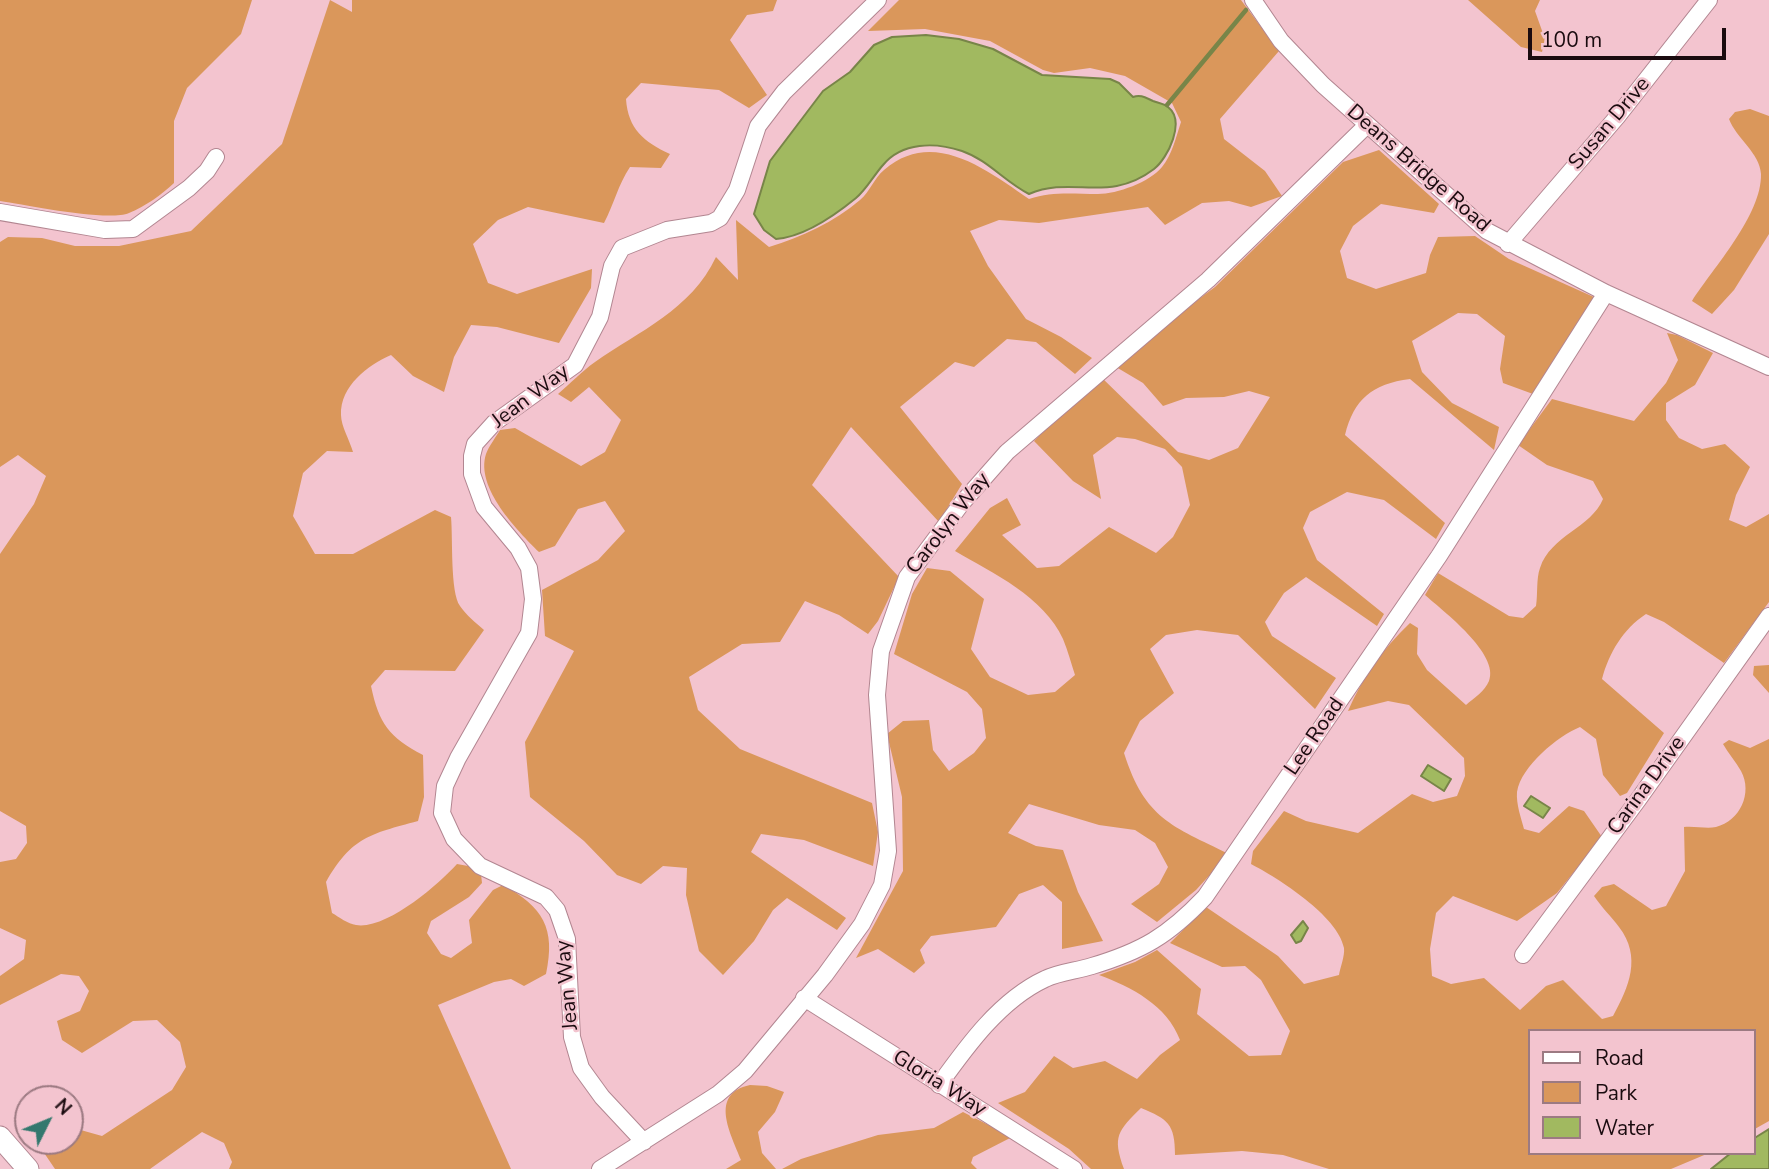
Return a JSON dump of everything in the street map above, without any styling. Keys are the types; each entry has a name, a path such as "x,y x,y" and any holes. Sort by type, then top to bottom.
{"main road":[{"path":"1,1140 28,1169"}],"street":[{"name":"Jean Way","path":"644,1142 602,1097 581,1068 572,1037 567,939 557,910 546,897 480,866 454,839 442,813 446,786 458,758 528,633 533,599 529,568 519,548 484,507 472,474 472,456 475,444 494,423 575,365 600,317 612,267 622,248 667,230 711,223 720,218 737,190 758,127 784,92 878,0"},
{"name":"Deans Bridge Road","path":"1253,0 1300,63 1468,217 1508,244 1606,293 1769,367"},
{"name":"Susan Drive","path":"1508,244 1617,117 1709,0"},
{"name":"Carolyn Way","path":"600,1169 718,1094 745,1071 862,924 882,885 888,851 877,695 881,651 907,577 962,503 1007,452 1208,280 1367,125"},
{"path":"0,212 105,230 133,229 189,188 207,171 216,157"},
{"name":"Lee Road","path":"939,1085 995,1015 1029,988 1047,978 1141,950 1179,924 1205,897 1439,556 1606,293"},
{"name":"Carina Drive","path":"1523,955 1769,616"},
{"name":"Gloria Way","path":"804,998 1074,1169"}],"green space":[{"path":"0,0 252,0 241,34 187,88 174,121 174,183 141,207 118,215 86,214 0,201"},
{"path":"330,0 352,12 352,0 777,0 773,11 747,15 730,40 767,95 749,108 719,90 641,83 626,99 630,119 645,139 670,154 661,168 630,167 604,223 528,207 498,220 473,244 488,283 517,294 592,269 591,288 559,343 497,327 471,325 454,357 444,392 413,376 391,355 382,359 357,378 345,395 342,424 353,452 327,451 303,473 293,516 315,554 353,554 435,510 451,517 453,577 457,599 465,613 484,630 455,671 385,670 371,686 387,728 402,742 423,755 424,797 418,821 375,834 354,846 335,867 326,882 332,913 356,925 368,925 382,921 411,904 457,864 468,866 481,874 482,883 469,897 431,921 427,933 441,954 451,958 472,943 469,920 493,890 503,885 517,893 537,911 547,931 549,944 546,974 524,986 511,979 494,982 438,1005 511,1169 229,1169 232,1162 224,1143 202,1132 150,1169 55,1169 46,1155 84,1155 84,1131 102,1136 172,1090 186,1067 180,1042 157,1020 133,1021 82,1053 62,1040 57,1021 80,1011 89,991 79,976 61,974 0,1005 0,976 24,959 26,940 0,928 0,862 16,859 27,843 26,826 0,811 0,554 34,504 46,476 18,455 0,467 0,242 8,237 42,238 75,246 119,246 191,231 282,144"},
{"path":"899,0 1241,0 1279,51 1220,119 1224,139 1265,171 1282,196 1251,207 1229,201 1202,203 1165,225 1148,207 1039,223 999,220 970,231 988,266 1026,319 1061,337 1092,358 1075,374 1036,342 1007,339 974,367 955,362 900,407 962,484 939,522 851,427 812,485 899,577 878,621 868,634 839,615 805,601 780,642 742,644 689,677 698,710 740,749 872,803 878,832 873,866 804,840 761,834 751,852 846,918 837,930 787,898 773,910 754,941 723,975 699,951 686,895 687,868 663,866 641,884 617,875 584,841 530,797 525,742 574,651 545,636 542,590 598,560 625,531 605,501 578,509 555,546 539,552 510,521 492,494 484,467 486,454 500,430 515,428 581,466 605,452 621,420 589,387 571,402 558,394 590,366 663,318 678,305 693,291 716,257 738,280 736,220 769,247 781,243 817,228 850,208 863,197 884,170 902,158 921,153 958,157 995,176 1029,199 1055,194 1114,192 1150,178 1165,162 1181,122 1172,103 1125,76 1090,68 1054,73 1043,70 990,41 925,29 868,31"},
{"path":"1468,0 1540,0 1535,11 1545,39 1542,52 1521,47"},
{"path":"1750,109 1769,116 1769,234 1734,290 1712,314 1692,301 1745,224 1759,190 1760,166 1729,119 1735,112"},
{"path":"1379,150 1439,204 1434,213 1381,204 1353,226 1340,251 1347,278 1376,289 1426,273 1438,237 1475,236 1509,259 1596,298 1533,394 1503,383 1500,369 1505,336 1477,314 1458,313 1412,341 1422,372 1452,403 1499,427 1494,450 1410,379 1375,389 1360,403 1345,435 1445,523 1436,539 1384,500 1347,492 1310,512 1303,528 1317,560 1384,614 1377,626 1306,577 1284,593 1265,622 1272,636 1336,678 1315,709 1238,635 1197,630 1166,635 1150,649 1174,693 1140,721 1124,753 1141,793 1151,807 1176,827 1229,854 1196,890 1157,922 1131,904 1159,884 1168,867 1155,843 1135,830 1099,825 1029,804 1008,833 1036,846 1063,850 1078,892 1103,941 1062,949 1062,902 1043,885 1019,894 996,927 931,936 920,950 925,963 914,973 878,949 856,958 903,871 902,797 887,734 903,721 929,720 933,750 949,771 974,753 986,738 982,709 967,692 894,654 912,594 927,568 950,571 984,599 971,649 990,677 1028,695 1055,692 1075,675 1063,639 1043,611 1001,577 955,551 990,508 1007,498 1021,525 1002,535 1037,568 1059,566 1109,527 1156,553 1173,537 1190,505 1182,467 1165,449 1135,439 1117,437 1093,455 1101,499 1073,481 1034,441 1099,375 1178,452 1209,460 1238,448 1270,397 1249,391 1224,397 1186,398 1163,406 1143,383 1111,364 1215,287 1343,162"},
{"path":"1667,333 1677,335 1713,353 1695,385 1666,403 1666,420 1679,438 1702,449 1725,444 1750,467 1736,495 1729,520 1746,527 1769,514 1769,602 1724,663 1664,622 1646,614 1630,627 1613,651 1602,679 1664,733 1627,793 1620,796 1603,775 1596,739 1580,727 1561,737 1533,762 1525,772 1517,792 1524,829 1539,833 1569,806 1584,811 1602,837 1557,893 1517,921 1453,896 1436,913 1430,949 1432,976 1451,984 1484,978 1520,1010 1546,986 1563,980 1602,1019 1613,1016 1631,972 1630,949 1619,927 1594,896 1602,887 1614,884 1652,910 1666,906 1685,871 1684,827 1709,828 1724,824 1738,812 1745,797 1744,779 1723,744 1729,740 1750,748 1769,739 1769,1121 1755,1129 1755,1029 1528,1029 1528,1155 1704,1155 1671,1169 1329,1169 1283,1155 1242,1151 1175,1155 1173,1136 1168,1124 1141,1108 1119,1135 1118,1149 1124,1169 1091,1169 1069,1149 998,1103 1025,1092 1054,1056 1073,1068 1105,1061 1137,1079 1160,1055 1180,1040 1157,1007 1123,985 1099,975 1135,962 1157,950 1201,989 1197,1014 1249,1056 1281,1055 1290,1031 1261,980 1245,966 1222,967 1170,943 1206,907 1278,956 1304,984 1339,975 1344,948 1331,923 1305,899 1251,864 1253,851 1284,811 1306,821 1358,833 1412,794 1433,802 1457,796 1465,776 1464,758 1409,705 1388,701 1348,711 1360,686 1374,664 1410,623 1418,628 1417,654 1427,670 1466,705 1485,688 1490,670 1486,658 1468,634 1425,595 1438,573 1509,616 1523,618 1536,606 1539,572 1545,557 1562,539 1590,517 1603,499 1593,481 1547,465 1518,445 1552,399 1634,421 1666,383 1678,360"},
{"path":"1769,665 1769,693 1753,675 1754,666"},
{"path":"750,1085 767,1086 784,1092 775,1112 758,1132 762,1153 776,1169 726,1169 741,1160 728,1127 726,1106 729,1097 737,1090"},
{"path":"963,1112 1012,1137 973,1157 971,1163 977,1169 782,1169 801,1159 878,1135 934,1128"}],"water":[{"path":"926,35 959,39 993,49 1042,75 1110,79 1119,83 1133,97 1141,96 1163,104 1173,113 1175,121 1173,139 1165,157 1154,169 1121,185 1061,187 1029,194 988,165 962,151 930,145 909,148 891,157 860,195 818,224 797,234 776,239 764,230 754,214 770,161 823,91 850,72 874,45 892,37"},
{"path":"1428,765 1451,779 1444,791 1421,776"},
{"path":"1531,796 1550,808 1543,818 1524,806"},
{"path":"1303,921 1308,928 1301,941 1296,943 1291,935"},
{"path":"1769,1129 1769,1169 1711,1169 1728,1155 1755,1155 1755,1138"}],"waterway":[{"path":"1167,105 1246,10"}]}
